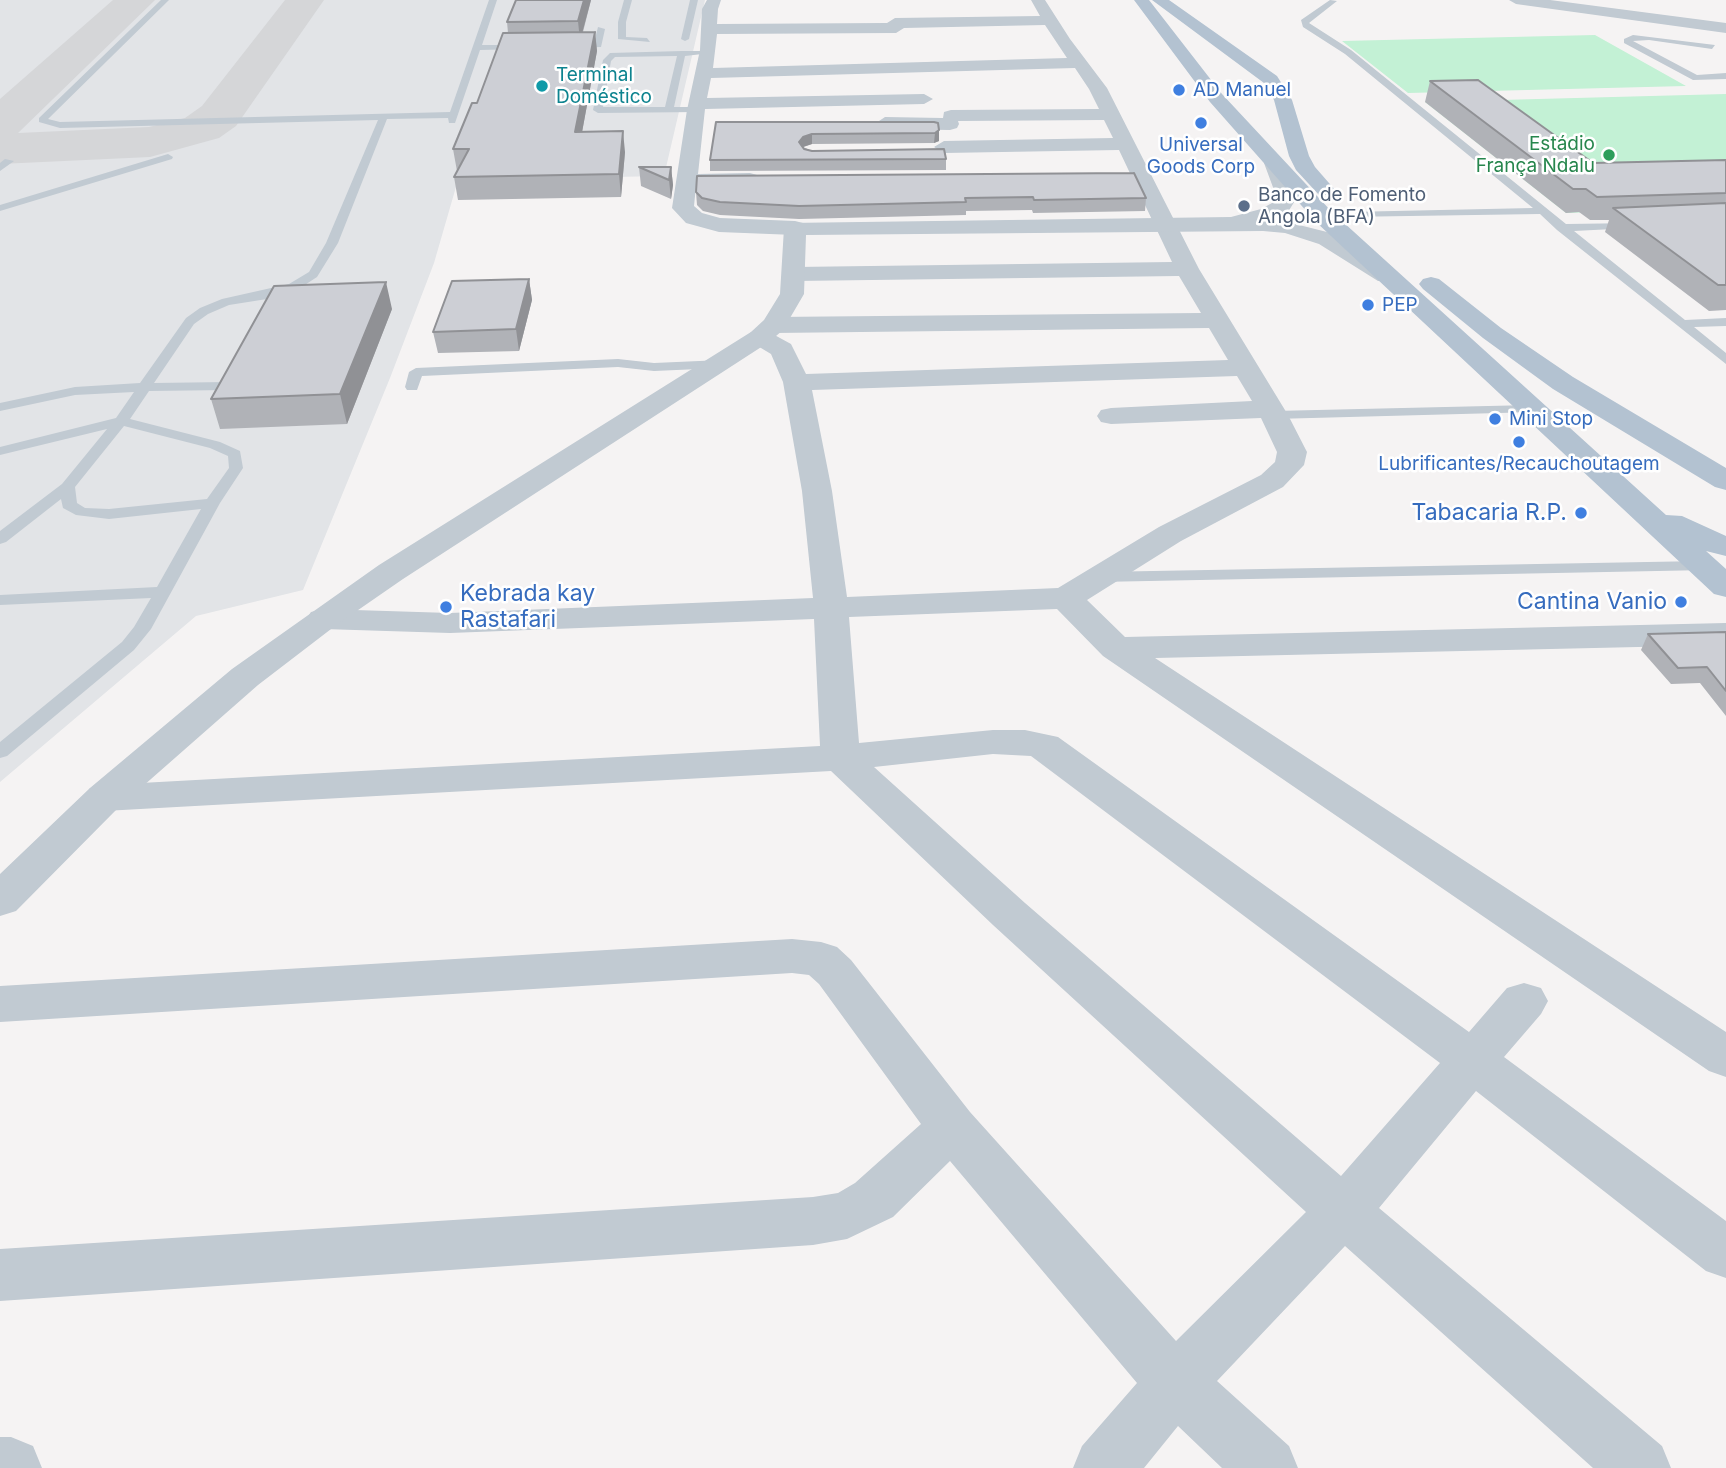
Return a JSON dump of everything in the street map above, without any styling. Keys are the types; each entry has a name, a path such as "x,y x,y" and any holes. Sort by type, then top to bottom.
{"main road":[{"path":"1141,0 1216,98 1324,217 1596,468 1714,556 1726,587"},
{"path":"1159,0 1243,64 1243,68 1224,71 1200,64 1169,35"},
{"path":"1208,36 1255,66 1271,80 1283,100 1292,136"},
{"path":"1252,137 1230,100 1246,94 1278,102 1306,170 1348,215 1511,346 1563,383 1726,481"},
{"path":"1687,458 1726,488"}],"street":[{"path":"1517,0 1723,25"},
{"path":"323,619 464,623 831,606 1081,588 1170,534 1272,481 1289,465 1292,452 1272,412 1187,269 1098,88 1051,20 1035,3"},
{"path":"710,5 711,44 704,73 700,115 689,155 683,208 694,218 719,225 803,220 1224,222 1287,227 1327,239 1386,276"},
{"path":"711,44 894,19 1051,20"},
{"path":"894,19 911,46 920,68"},
{"path":"1037,41 1063,41"},
{"path":"704,73 1081,63"},
{"path":"969,65 978,89"},
{"path":"1072,88 1098,88"},
{"path":"700,115 947,109 1111,114"},
{"path":"862,123 947,109"},
{"path":"947,109 939,153 1124,144"},
{"path":"689,155 715,154"},
{"path":"1224,222 1249,219 1280,207 1284,190 1274,163"},
{"path":"1112,177 1140,177"},
{"path":"686,180 769,179"},
{"path":"0,900 104,798 245,677 323,619 391,572 722,364 767,331 792,293 803,220"},
{"path":"795,274 1187,269"},
{"path":"767,331 1217,320"},
{"path":"767,331 782,350 797,382 817,491 831,606 840,758 1009,914 1343,1211 1640,1468"},
{"path":"797,382 1244,368"},
{"path":"1111,416 1272,412"},
{"path":"1081,588 1116,648 1726,1057"},
{"path":"1116,648 1726,634"},
{"path":"104,798 840,758 993,742 1025,742 1044,746 1473,1061 1726,1253"},
{"path":"0,1004 792,956 821,959 835,972 952,1127 1175,1383 1267,1468"},
{"path":"1104,1468 1175,1383 1343,1211 1524,1001"},
{"path":"0,1275 813,1221 847,1215 874,1200 952,1127"},
{"path":"1,1468 10,1468"}],"lane":[{"path":"165,0 42,120 60,125 453,118 493,0"},
{"path":"628,0 622,22 622,39 660,40"},
{"path":"1334,1 1304,22 1306,25 1348,52 1726,360"},
{"path":"685,39 710,5"},
{"path":"558,46 598,45 601,29"},
{"path":"1633,37 1714,45 1706,63 1726,76 1696,78 1627,41 1633,37"},
{"path":"673,40 685,39 711,44"},
{"path":"700,115 669,110 598,110 607,60 613,55 682,53 711,44"},
{"path":"477,48 531,47"},
{"path":"669,110 682,53"},
{"path":"0,539 67,488 121,421 190,321 204,311 226,302 267,295 293,287 313,274 332,243 383,118"},
{"path":"0,208 168,156"},
{"path":"1348,215 1540,211"},
{"path":"1561,228 1643,224"},
{"path":"1681,324 1726,322"},
{"path":"412,387 416,372 618,363 654,367 722,364"},
{"path":"0,407 63,393 145,387 228,386"},
{"path":"1272,412 1531,409"},
{"path":"0,451 121,421 215,444 235,454 236,468 212,503 142,629 128,646 0,752"},
{"path":"67,488 69,505 82,512 109,514 212,503"},
{"path":"1081,588 1714,556"},
{"path":"0,600 162,592"}],"shaded area":[{"path":"0,0 705,0 664,176 458,180 434,263 303,590 196,616 0,782"}],"green space":[{"path":"1595,35 1686,86 1408,93 1342,41"},
{"name":"Estádio França Ndalu","path":"1726,94 1726,208 1566,213 1425,102"}],"building":[{"path":"516,0 584,0 578,21 507,22"},
{"path":"595,32 575,132 623,131 619,174 454,177 469,149 453,149 472,103 477,103 503,33"},
{"path":"1478,80 1593,163 1726,160 1726,193 1597,197 1586,189 1573,189 1430,81"},
{"path":"716,122 934,122 938,123 939,130 935,133 812,134 803,137 799,142 804,149 812,151 944,149 946,159 710,160"},
{"path":"639,167 671,167 669,180"},
{"path":"1134,173 1146,198 965,198 966,202 799,206 720,202 702,198 696,192 697,176"},
{"path":"1726,203 1726,285 1718,285 1613,208"},
{"path":"529,279 516,329 433,332 452,281"},
{"path":"386,282 340,394 211,399 274,286"},
{"path":"1726,632 1726,691 1707,667 1678,668 1648,634"}],"taxiway":[{"path":"0,124 136,0"},
{"path":"0,149 150,142 202,128 219,116 305,0"}],"place":[{"name":"Terminal Doméstico","path":"542,86"},
{"name":"AD Manuel","path":"1179,90"},
{"name":"Universal Goods Corp","path":"1201,123"},
{"name":"Estádio França Ndalu","path":"1609,155"},
{"name":"Banco de Fomento Angola (BFA)","path":"1244,206"},
{"name":"PEP","path":"1368,305"},
{"name":"Mini Stop","path":"1495,419"},
{"name":"Lubrificantes/Recauchoutagem","path":"1519,442"},
{"name":"Tabacaria R.P.","path":"1581,513"},
{"name":"Cantina Vanio","path":"1681,602"},
{"name":"Kebrada kay Rastafari","path":"446,607"}]}
